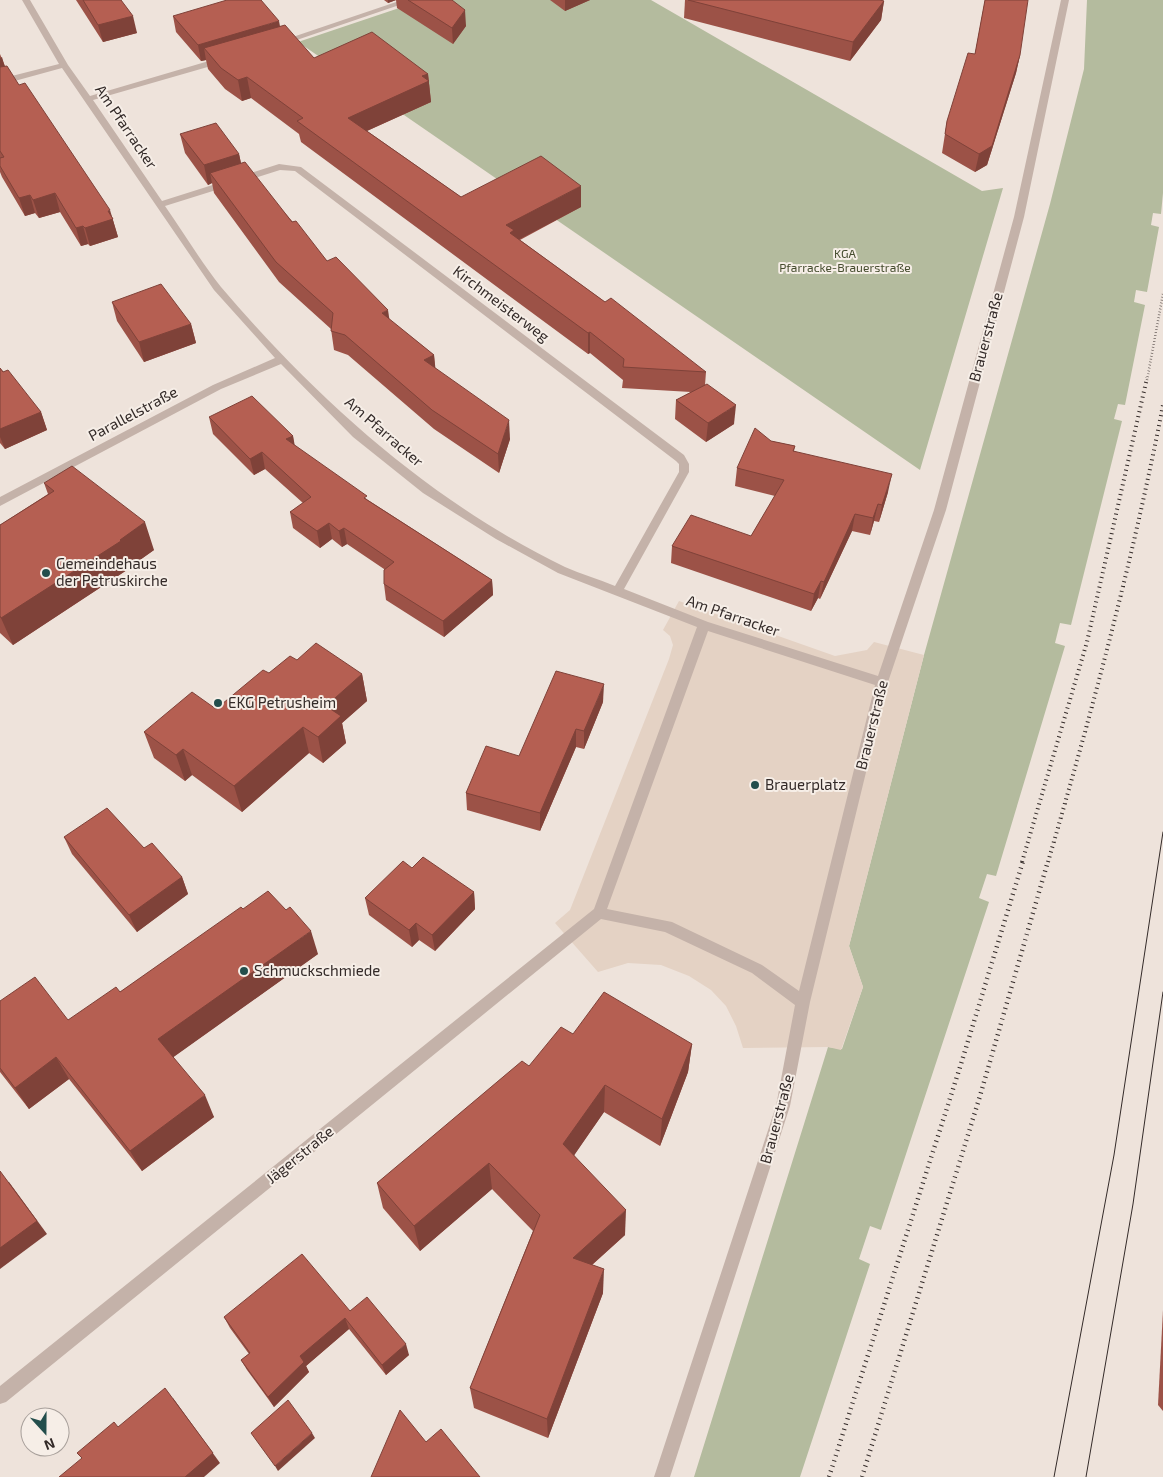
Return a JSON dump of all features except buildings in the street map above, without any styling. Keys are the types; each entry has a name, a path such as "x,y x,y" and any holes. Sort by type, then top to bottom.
{"street":[{"name":"Am Pfarracker","path":"26,0 64,65 218,288 282,359 357,434 427,490 500,536 562,570 704,625 882,682"},
{"path":"278,44 410,0"},
{"name":"Brauerstraße","path":"662,1477 784,1106 803,1002 882,682 940,510 1019,217 1065,0"},
{"path":"88,99 231,57"},
{"path":"0,82 64,65"},
{"name":"Kirchmeisterweg","path":"159,205 279,167 298,169 680,458 684,464 684,472 617,592"},
{"name":"Parallelstraße","path":"0,502 217,387 282,359"},
{"path":"704,625 599,913 667,926 757,969 803,1002"},
{"name":"Jägerstraße","path":"0,1396 599,913"}],"green space":[{"name":"KGA Pfarracke-Brauerstraße","path":"423,0 651,0 982,191 1003,188 920,470 298,42"},
{"path":"1087,0 1163,0 1163,193 1161,214 1153,213 1151,225 1159,227 1147,292 1136,290 1134,302 1145,305 1125,405 1118,404 1114,419 1122,421 1071,625 1060,623 1055,643 1065,646 996,876 987,874 979,898 989,902 881,1230 870,1226 859,1259 870,1264 800,1477 694,1477 828,1047 842,1049 863,987 849,946 924,655 1050,204 1084,69"}],"shaded area":[{"name":"Brauerplatz","path":"679,601 835,656 867,650 874,642 924,655 849,946 863,987 841,1050 828,1047 743,1048 736,1026 726,1006 711,990 689,976 661,965 628,963 598,972 555,923 570,910 669,659 673,645 670,636 663,630"}],"tram line":[{"path":"1054,1477 1114,1155 1163,832"},
{"path":"1086,1477 1133,1204 1163,992"}],"railway":[{"path":"1147,380 1163,294"},
{"path":"1022,862 1087,642 1147,378"},
{"path":"1048,862 1111,635 1139,521 1163,405"},
{"path":"829,1477 961,1064 1023,861"},
{"path":"862,1477 980,1096 1048,861"}],"place":[{"name":"Gemeindehaus der Petruskirche","path":"46,573"},
{"name":"EKG Petrusheim","path":"218,703"},
{"name":"Brauerplatz","path":"755,785"},
{"name":"Schmuckschmiede","path":"244,971"}]}
